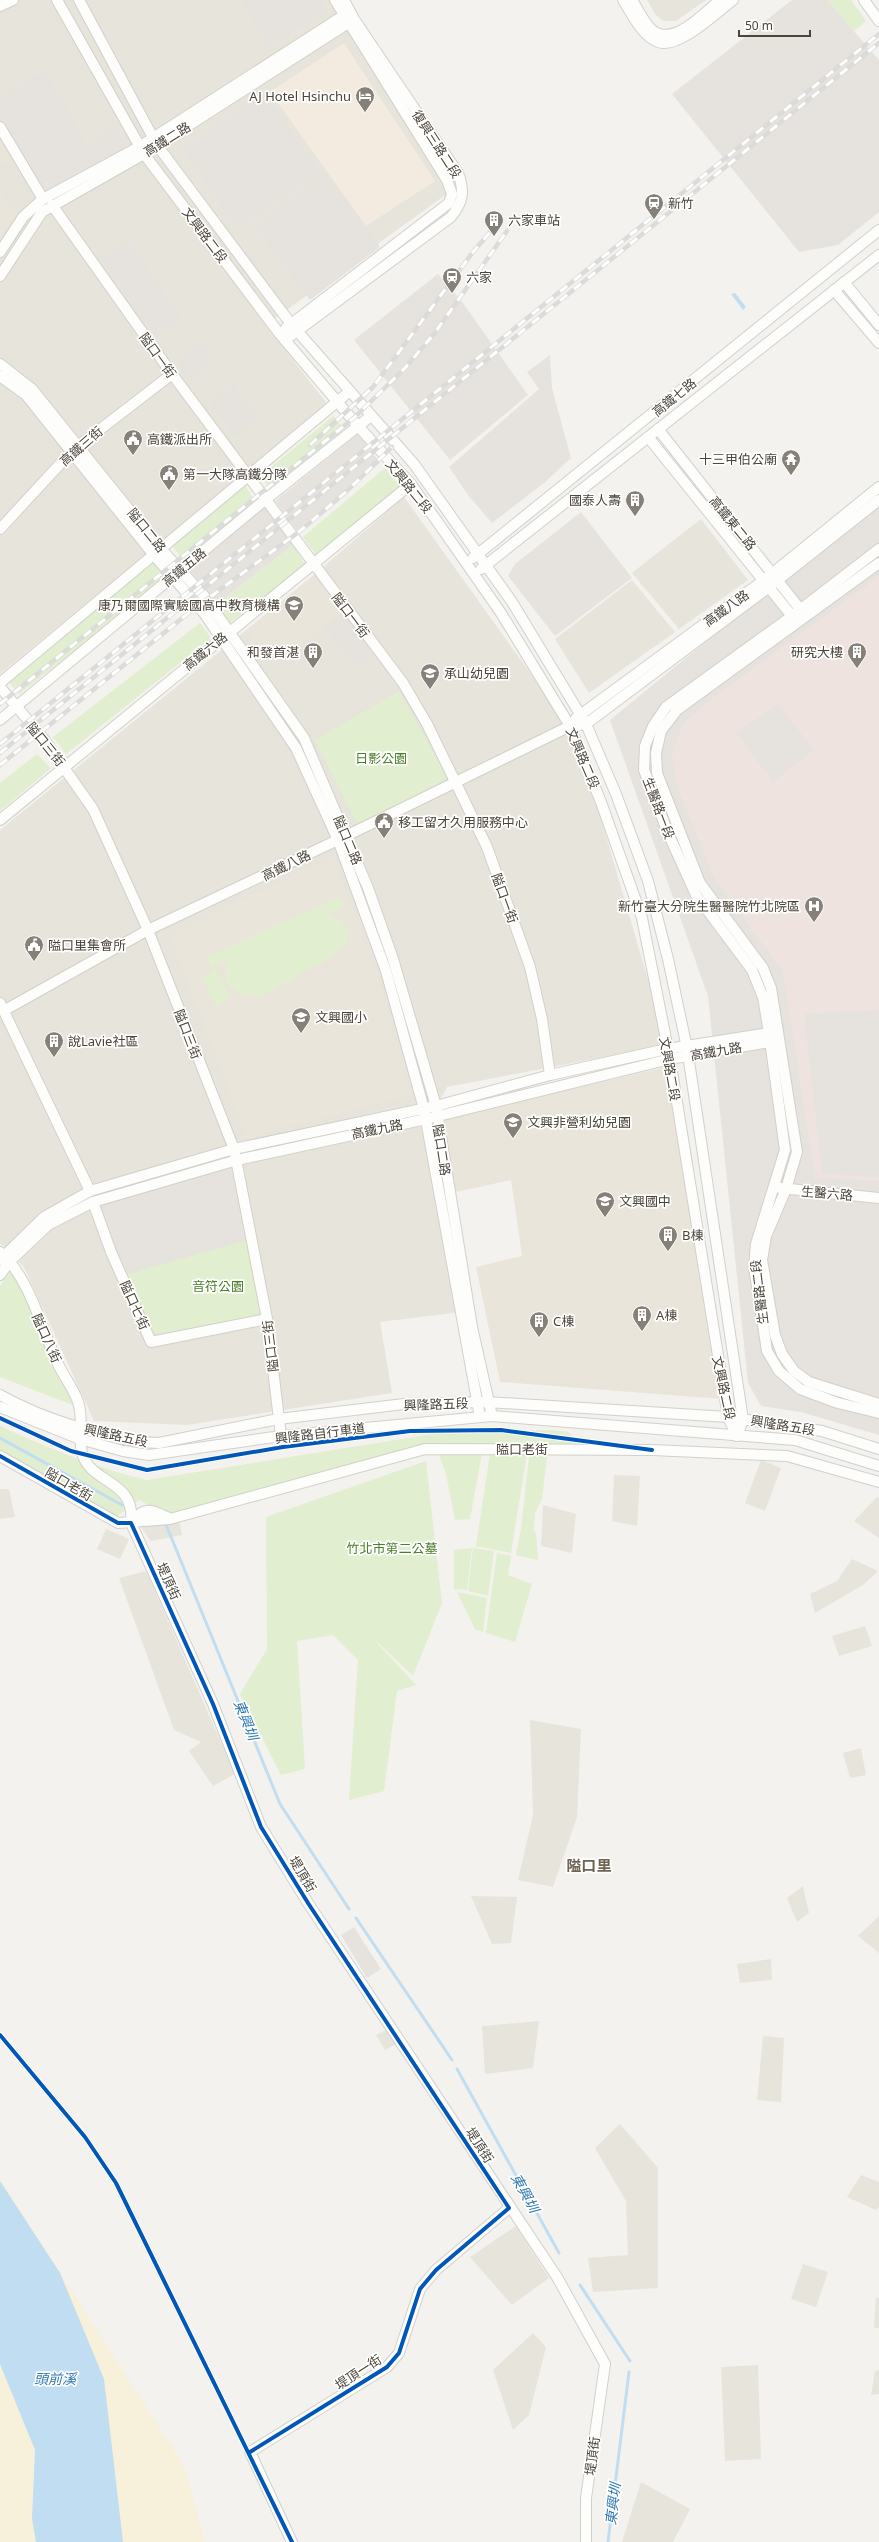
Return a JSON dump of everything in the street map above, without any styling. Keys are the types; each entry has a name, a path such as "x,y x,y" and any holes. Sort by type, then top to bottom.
{"street":[{"path":"0,6 13,0"},
{"name":"文興路二段","path":"57,0 141,150 282,337 357,426 411,484 467,563 542,678 570,726 601,802 642,918 669,1054 728,1417 737,1436"},
{"name":"文興路二段","path":"79,0 155,141 294,328 414,464 512,602 586,724 616,794 648,881 668,959 687,1052 743,1420 737,1436"},
{"name":"復興三路二段","path":"282,337 451,217 460,206 464,193 458,173 349,17 335,0"},
{"name":"復興三路二段","path":"344,0 349,17"},
{"path":"623,0 641,28 657,42 665,44 678,41 733,0"},
{"path":"632,0 652,29 660,34 670,36 679,32 720,0"},
{"path":"864,0 879,21"},
{"name":"高鐵二路","path":"0,276 42,212 349,17"},
{"path":"0,127 43,199"},
{"name":"高鐵二路","path":"0,252 23,217 43,199 141,150"},
{"name":"隘口一街","path":"52,205 172,374 266,499 313,566 403,683 427,724 487,847 530,967 542,1020 550,1075"},
{"name":"高鐵七路","path":"467,563 879,230"},
{"name":"高鐵七路","path":"474,574 879,255"},
{"path":"844,282 879,325"},
{"path":"834,290 879,343"},
{"name":"隘口二路","path":"0,364 32,389 76,448 157,551 173,576 230,631 304,738 342,838 386,971 424,1109 482,1402 492,1416"},
{"name":"高鐵三街","path":"0,529 76,448 172,374"},
{"name":"隘口二路","path":"0,376 26,395 76,448"},
{"path":"0,683 350,391"},
{"name":"高鐵五路","path":"0,720 266,499 371,416"},
{"name":"高鐵東二路","path":"658,429 804,613"},
{"name":"高鐵東二路","path":"648,437 795,620"},
{"name":"高鐵六路","path":"0,820 230,631 313,566 411,484"},
{"name":"高鐵八路","path":"2,1007 148,930 456,783 570,726 586,724 767,584 879,487"},
{"name":"高鐵八路","path":"776,576 879,500"},
{"name":"生醫路一段","path":"774,1037 771,988 763,968 700,883 657,773 656,753 662,731 677,710 804,613 879,550"},
{"name":"隘口二路","path":"157,551 181,569 208,610 222,638 296,748 368,888 393,959 436,1111 482,1402 480,1417"},
{"name":"生醫路一段","path":"804,613 879,563"},
{"name":"高鐵八路","path":"570,726 579,714 767,584"},
{"name":"隘口三街","path":"0,688 64,766 93,808 148,930 234,1149 268,1319 281,1436"},
{"path":"2,1007 90,1191"},
{"name":"高鐵九路","path":"3,1257 48,1225 93,1202 237,1160 426,1119 436,1111 550,1075 774,1037"},
{"name":"生醫路二段","path":"774,1037 785,1150 774,1188 761,1224 754,1267 767,1351 779,1371 800,1389 838,1403 879,1413"},
{"name":"生醫路二段","path":"774,1037 797,1152 786,1189 766,1236 762,1260 775,1335 782,1354 794,1371 808,1382 879,1404"},
{"name":"高鐵九路","path":"0,1275 3,1257 44,1217 90,1191 234,1149 424,1109 436,1111 669,1054"},
{"name":"生醫六路","path":"774,1188 879,1198"},
{"name":"隘口七街","path":"93,1202 111,1252 152,1342 268,1319"},
{"name":"隘口八街","path":"3,1257 19,1275 59,1365 78,1402 82,1429 80,1439"},
{"name":"興隆路五段","path":"0,1395 82,1429 139,1442 159,1443 278,1419 404,1404 482,1402 728,1417 822,1431 879,1449"},
{"name":"興隆路五段","path":"0,1407 80,1439 123,1451 149,1456 281,1436 492,1416 795,1440 879,1466"},
{"path":"80,1439 82,1454 87,1464 149,1510 170,1519"},
{"name":"隘口老街","path":"0,1456 118,1523 170,1519 425,1449 652,1450 787,1456 879,1482"},
{"name":"堤頂街","path":"125,1493 132,1509 130,1523 213,1704 261,1827 313,1910 509,2208 557,2277 605,2364 586,2498 586,2542"},
{"path":"130,1523 139,1512 149,1510"},
{"name":"堤頂一街","path":"292,2542 250,2452 387,2367 399,2353 420,2289 436,2270 509,2208"}],"shaded area":[{"path":"0,0 331,0 448,193 266,325 328,405 0,674"},
{"path":"240,0 321,0 327,11 268,46"},
{"path":"647,0 706,0 676,21 663,21 655,14"},
{"path":"792,0 827,0 879,60 879,212 838,245 799,252 672,94"},
{"path":"344,43 435,181 366,226 270,92"},
{"path":"45,70 87,146 101,138 100,135 113,127 119,135 126,131 129,137 121,152 55,188 43,190 35,181 0,118 0,99"},
{"path":"265,93 321,173 236,228 183,149"},
{"path":"0,134 15,158 0,166"},
{"path":"326,174 380,247 310,300 254,225"},
{"path":"0,192 17,211 0,239"},
{"path":"128,241 181,318 156,336 102,259"},
{"path":"438,274 463,303 528,395 450,460 354,340"},
{"path":"201,344 214,361 190,379 177,362"},
{"path":"550,355 552,388 571,458 544,483 492,523 468,495 449,467 539,389 527,372"},
{"path":"234,384 259,418 235,437 209,403"},
{"path":"358,434 380,463 297,530 275,501"},
{"path":"404,497 578,740 667,1045 447,1087 426,1126 461,1312 380,1322 392,1393 187,1425 94,1421 25,1269 7,1248 0,1244 0,830 314,575"},
{"path":"879,500 879,1435 801,1412 761,1406 748,1383 708,996 610,720"},
{"path":"265,507 293,545 217,604 188,569"},
{"path":"581,512 632,578 555,636 508,576 515,564"},
{"path":"701,519 748,580 679,629 632,573"},
{"name":"康乃爾國際實驗國高中教育機構","path":"314,575 344,613 272,664 247,630"},
{"name":"新竹臺大分院生醫醫院竹北院區","path":"879,576 879,1181 815,1178 783,971 713,876 676,783 672,752 683,724 706,703"},
{"path":"632,580 675,632 589,693 555,639"},
{"path":"344,613 373,653 355,667 323,625"},
{"path":"778,704 814,750 773,782 736,733"},
{"name":"文興國小","path":"333,857 377,973 412,1095 247,1137 169,934"},
{"path":"879,1010 879,1177 822,1174 804,1014"},
{"name":"文興國中","path":"670,1066 722,1399 500,1382 476,1267 522,1256 511,1180 456,1192 437,1115 572,1089"},
{"path":"769,1132 770,1142 727,1148 726,1139"},
{"path":"231,1163 247,1240 127,1274 98,1206"},
{"path":"761,1460 781,1468 765,1511 745,1503"},
{"path":"614,1475 640,1476 637,1526 612,1521"},
{"path":"0,1489 9,1489 15,1517 0,1519"},
{"path":"877,1497 879,1498 879,1538 854,1521"},
{"path":"543,1505 576,1514 572,1553 541,1546"},
{"path":"179,1519 182,1535 151,1541 140,1526"},
{"path":"106,1529 129,1539 120,1559 97,1549"},
{"path":"852,1559 878,1571 863,1585 815,1613 810,1594 837,1581"},
{"path":"146,1571 235,1774 213,1786 189,1751 201,1742 174,1730 119,1578"},
{"path":"865,1626 872,1646 839,1656 832,1636"},
{"path":"530,1720 581,1729 577,1817 553,1887 518,1880 533,1815"},
{"path":"861,1748 866,1775 850,1778 843,1753"},
{"path":"803,1886 809,1913 797,1922 787,1898"},
{"path":"471,1896 517,1897 511,1943 492,1944"},
{"path":"879,1916 879,1953 858,1936"},
{"path":"354,1927 381,1969 367,1978 341,1935"},
{"path":"771,1959 772,1980 740,1983 737,1964"},
{"path":"539,2021 533,2068 485,2074 482,2026"},
{"path":"388,2029 396,2044 385,2050 376,2035"},
{"path":"763,2036 784,2038 781,2102 757,2100"},
{"path":"620,2124 658,2168 658,2288 593,2292 588,2258 628,2255 626,2201 595,2148"},
{"path":"861,2175 879,2182 879,2207 876,2210 847,2197"},
{"path":"516,2226 549,2278 512,2305 470,2257"},
{"path":"803,2264 828,2272 816,2307 791,2299"},
{"path":"876,2298 879,2298 879,2328 874,2328"},
{"path":"533,2333 546,2347 529,2415 513,2430 493,2370"},
{"path":"758,2365 761,2459 725,2461 721,2367"},
{"path":"879,2370 879,2394 871,2395 875,2371"},
{"path":"641,2482 690,2509 673,2542 622,2542"}],"green space":[{"path":"827,0 851,0 866,21 854,31"},
{"path":"333,416 344,429 271,489 260,476"},
{"path":"385,468 400,487 316,555 303,537"},
{"path":"245,485 255,501 183,560 172,545"},
{"path":"293,545 306,566 230,623 217,604"},
{"path":"152,562 166,579 19,694 9,682"},
{"path":"200,623 211,638 66,754 53,737"},
{"name":"日影公園","path":"399,691 448,778 358,825 315,740"},
{"path":"37,754 51,768 0,811 0,783"},
{"path":"339,897 344,907 328,914 338,919 345,926 348,935 347,940 340,951 324,962 295,976 270,991 255,996 249,996 238,992 229,984 226,979 225,971 229,959 211,968 207,957"},
{"path":"217,969 230,999 215,1006 202,976"},
{"name":"音符公園","path":"247,1240 264,1315 154,1334 127,1274"},
{"path":"12,1269 80,1408 0,1377 0,1286"},
{"path":"0,1426 72,1457 147,1480 433,1434 552,1430 569,1432 576,1442 574,1445 423,1446 169,1516 139,1500 117,1516 0,1451"},
{"path":"436,1447 483,1448 470,1519 455,1520 446,1474"},
{"path":"491,1447 528,1447 511,1553 476,1546"},
{"path":"530,1448 548,1449 542,1499 535,1513 534,1532 536,1533 538,1560 516,1555 521,1529"},
{"name":"竹北市第二公墓","path":"426,1461 442,1603 413,1676 369,1634 416,1685 397,1691 384,1791 349,1800 358,1660 333,1635 297,1641 305,1769 281,1775 240,1694 267,1649 266,1517"},
{"path":"472,1548 467,1590 454,1589 454,1550"},
{"path":"473,1548 494,1551 488,1596 468,1591"},
{"path":"497,1553 511,1556 508,1575 532,1584 515,1642 486,1633"},
{"path":"457,1592 487,1598 483,1632 475,1629"}],"sand":[{"name":"頭前溪","path":"0,2179 184,2466 205,2542 0,2542"}],"water":[{"path":"735,293 746,307 743,310 731,294"},
{"name":"頭前溪","path":"0,2181 60,2273 104,2379 123,2542 36,2542 32,2519 35,2450 0,2364"}],"waterway":[{"name":"東興圳","path":"0,1438 122,1505"},
{"name":"東興圳","path":"165,1522 280,1804 349,1909"},
{"name":"東興圳","path":"356,1918 452,2060"},
{"name":"東興圳","path":"457,2069 559,2253"},
{"name":"東興圳","path":"580,2285 630,2361"},
{"name":"東興圳","path":"608,2542 629,2372"}],"railway":[{"path":"0,744 879,34"},
{"path":"0,753 879,43"},
{"path":"310,445 373,387 473,252 498,223"},
{"path":"0,704 355,417 405,368 434,334 507,231"},
{"path":"0,765 191,611 300,531 347,491 392,447"}],"cycle path":[{"name":"興隆路自行車道","path":"0,1418 71,1451 147,1470 283,1447 410,1431 501,1430 652,1450"},
{"path":"0,1456 118,1523 131,1523 213,1704 261,1827 308,1903 509,2208 436,2270 420,2289 399,2353 387,2367 250,2452"},
{"path":"0,2035 85,2137 116,2183 292,2542"}],"place":[{"name":"AJ Hotel Hsinchu","path":"365,113"},
{"name":"新竹","path":"654,220"},
{"name":"六家車站","path":"494,237"},
{"name":"六家","path":"452,294"},
{"name":"高鐵派出所","path":"133,456"},
{"name":"十三甲伯公廟","path":"791,476"},
{"name":"第一大隊高鐵分隊","path":"169,491"},
{"name":"國泰人壽","path":"635,517"},
{"name":"康乃爾國際實驗國高中教育機構","path":"294,622"},
{"name":"和發首湛","path":"313,669"},
{"name":"研究大樓","path":"857,669"},
{"name":"承山幼兒園","path":"430,690"},
{"name":"移工留才久用服務中心","path":"384,839"},
{"name":"新竹臺大分院生醫醫院竹北院區","path":"814,923"},
{"name":"隘口里集會所","path":"34,962"},
{"name":"文興國小","path":"301,1034"},
{"name":"說Lavie社區","path":"54,1058"},
{"name":"文興非營利幼兒園","path":"513,1139"},
{"name":"文興國中","path":"605,1218"},
{"name":"B棟","path":"668,1252"},
{"name":"A棟","path":"642,1332"},
{"name":"C棟","path":"539,1338"}],"district":[{"name":"隘口里","path":"589,1866"}]}
